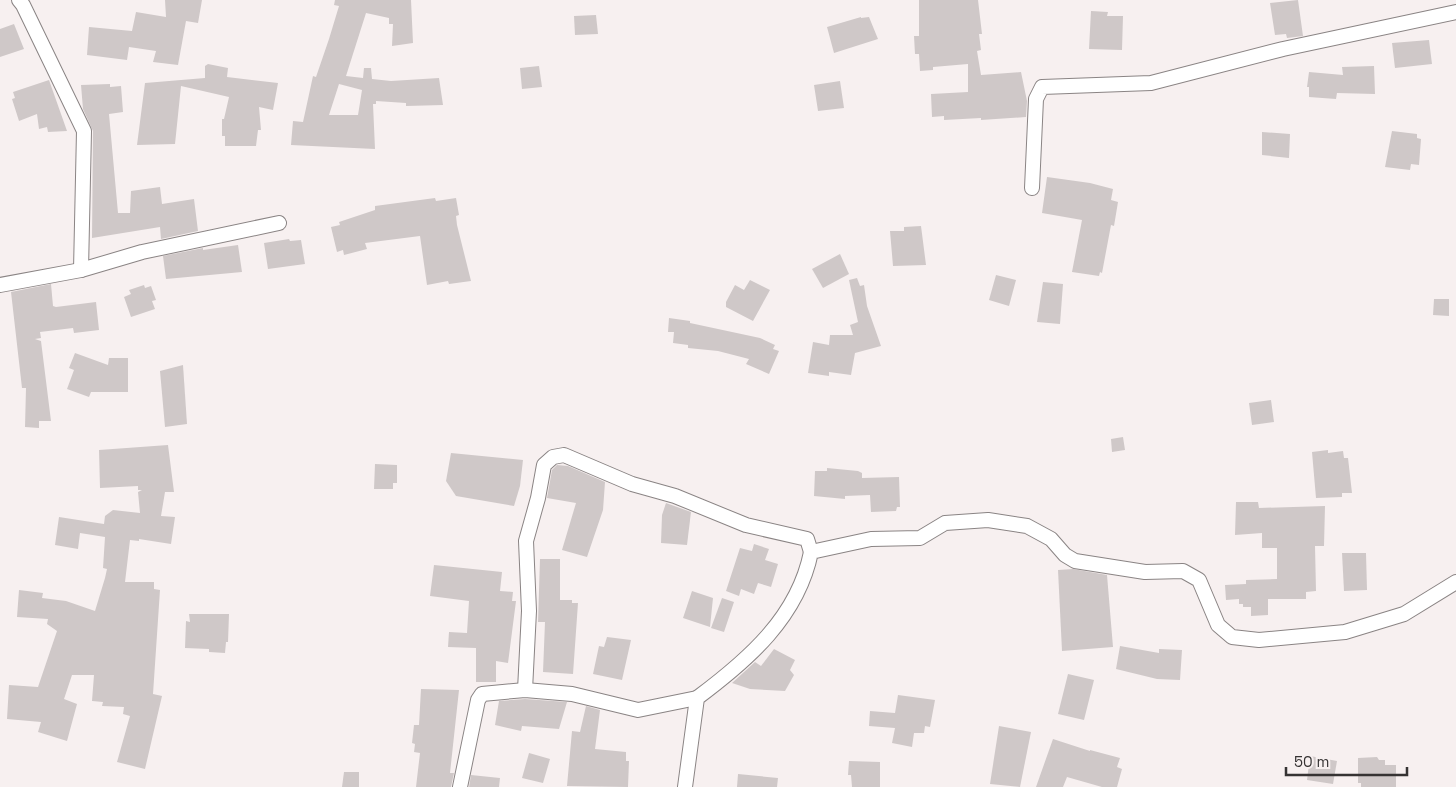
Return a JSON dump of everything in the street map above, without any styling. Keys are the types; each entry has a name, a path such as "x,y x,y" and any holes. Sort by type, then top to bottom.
{"street":[{"path":"19,0 40,38 84,131 81,270"},
{"path":"1032,188 1036,99 1042,87 1151,83 1283,49 1456,12"},
{"path":"0,286 81,270 142,252 279,223"},
{"path":"460,787 478,700 482,694 525,690 572,694 638,710 697,698 764,643 788,611 808,569 811,552 807,539 746,525 675,496 632,484 564,455 553,457 544,465 538,498 526,541 529,612 525,690"},
{"path":"811,552 871,539 920,538 945,523 988,520 1027,526 1051,539 1065,555 1075,561 1145,572 1183,571 1199,580 1218,625 1232,637 1259,640 1345,632 1404,614 1456,582"},
{"path":"685,787 697,698"}],"building":[{"path":"165,0 202,0 198,23 186,21 178,65 153,62 156,51 129,47 127,60 87,55 89,27 132,31 136,12 166,17"},
{"path":"335,0 411,0 413,43 392,46 393,24 389,24 389,18 366,13 346,76 363,78 364,68 371,68 372,79 391,81 439,78 443,105 406,106 406,103 376,101 376,104 373,104 375,149 291,145 293,121 303,122 313,76 316,77 329,39 339,6 334,5","holes":["339,84 362,90 358,115 329,115"]},
{"path":"919,0 978,0 982,34 979,34 981,50 977,51 981,75 1021,72 1027,101 1026,117 944,120 944,116 932,117 931,94 968,92 968,64 933,67 933,70 920,71 919,54 915,54 914,36 919,36"},
{"path":"1298,0 1303,36 1287,38 1286,34 1275,35 1270,3"},
{"path":"1091,11 1108,12 1107,16 1123,16 1122,50 1089,49"},
{"path":"596,15 598,34 575,35 574,16"},
{"path":"861,17 869,17 878,39 834,53 827,27"},
{"path":"14,24 24,49 0,57 0,29"},
{"path":"1429,40 1432,64 1395,68 1392,43"},
{"path":"208,64 228,68 227,77 278,83 273,110 259,107 261,130 258,130 256,146 225,146 225,136 222,136 222,119 224,119 229,97 181,86 175,144 137,145 145,83 205,78 205,66"},
{"path":"539,66 542,87 522,89 520,68"},
{"path":"1374,66 1375,94 1337,93 1336,99 1309,97 1309,87 1307,87 1309,72 1343,75 1342,67"},
{"path":"49,80 67,131 48,132 47,127 39,129 37,114 19,121 12,99 15,98 13,92"},
{"path":"840,81 844,108 818,111 814,85"},
{"path":"110,84 110,87 121,86 123,112 109,114 118,213 130,213 131,191 160,187 162,204 194,199 198,231 161,239 160,227 92,238 93,131 83,109 81,85"},
{"path":"1392,131 1417,134 1417,138 1421,139 1419,165 1411,164 1410,170 1385,167"},
{"path":"1262,132 1290,134 1289,158 1262,155"},
{"path":"1047,177 1090,183 1113,189 1111,200 1118,202 1114,226 1111,225 1102,273 1100,272 1099,276 1072,272 1082,220 1042,213"},
{"path":"435,198 436,201 456,198 459,215 456,216 457,225 471,281 449,284 448,281 427,285 420,236 365,243 367,249 344,255 343,250 337,252 331,227 340,225 339,222 375,210 375,206"},
{"path":"921,226 926,265 893,266 890,231 904,231 904,227"},
{"path":"289,239 290,241 301,240 305,264 268,269 264,243"},
{"path":"238,245 242,272 166,279 163,256 203,248 203,250"},
{"path":"840,254 849,274 823,288 812,269"},
{"path":"996,275 1016,280 1009,306 989,300"},
{"path":"857,278 860,286 864,285 867,306 881,346 855,353 851,375 829,372 829,376 808,373 813,342 829,345 830,335 853,335 850,325 858,322 849,280"},
{"path":"750,280 770,290 753,321 726,307 726,302 735,285 744,290"},
{"path":"1043,282 1063,284 1060,324 1037,322"},
{"path":"51,284 53,306 96,302 99,330 74,333 73,328 40,332 41,338 35,339 41,341 51,421 39,421 39,428 25,427 26,388 22,388 11,292"},
{"path":"144,285 145,288 151,286 156,300 152,301 155,309 131,317 124,297 131,294 129,290"},
{"path":"1434,299 1449,299 1449,316 1433,315"},
{"path":"669,318 690,321 690,323 760,338 775,345 773,349 779,351 769,374 746,364 749,359 718,351 688,348 688,345 673,343 674,332 668,332"},
{"path":"75,353 108,365 109,358 128,358 128,392 91,392 89,397 67,389 74,370 69,368"},
{"path":"183,365 187,424 165,427 160,371"},
{"path":"1271,400 1274,422 1252,425 1249,403"},
{"path":"1123,437 1125,450 1112,452 1111,439"},
{"path":"168,445 174,492 165,492 161,516 175,517 171,544 139,539 139,541 130,540 125,582 154,582 154,589 160,590 153,694 162,696 145,769 117,762 130,716 123,714 124,707 102,706 103,702 92,701 94,675 72,675 64,699 77,704 67,741 38,732 41,722 7,719 9,685 38,687 57,631 47,624 48,619 17,617 19,590 43,593 42,598 66,601 95,611 105,578 107,569 103,568 105,537 80,533 78,549 55,545 59,517 104,524 105,516 113,510 140,513 138,492 142,490 138,490 138,486 100,488 99,450"},
{"path":"1328,450 1328,453 1343,451 1344,458 1348,458 1352,493 1342,493 1342,497 1316,498 1312,452"},
{"path":"451,453 523,460 520,486 514,506 456,496 446,481"},
{"path":"375,464 397,465 397,483 393,483 393,489 374,489"},
{"path":"557,465 568,466 605,482 603,510 587,557 562,550 576,503 547,498 552,470"},
{"path":"827,468 858,471 862,473 862,478 899,477 900,507 897,507 896,511 871,512 870,495 845,496 845,499 814,496 815,471 827,471"},
{"path":"1236,502 1258,502 1259,508 1325,506 1324,546 1315,546 1316,591 1306,592 1306,599 1268,599 1268,615 1251,616 1251,607 1243,607 1243,604 1239,604 1239,599 1226,600 1225,585 1246,584 1246,580 1277,579 1277,548 1262,548 1262,533 1235,535"},
{"path":"666,503 691,512 687,545 661,543 662,515"},
{"path":"754,544 769,549 765,560 778,564 771,587 758,583 754,594 741,589 739,596 726,591 740,548 752,551"},
{"path":"1342,553 1366,553 1367,590 1344,591"},
{"path":"540,559 560,559 560,600 572,600 572,603 578,603 573,674 543,672 545,622 538,622"},
{"path":"434,565 502,572 500,591 513,592 512,601 516,601 508,663 496,661 496,682 476,682 476,648 448,647 449,632 467,633 469,601 430,596"},
{"path":"1073,569 1107,575 1113,647 1062,651 1058,570"},
{"path":"692,591 713,598 710,627 683,618"},
{"path":"722,598 734,602 724,632 711,628"},
{"path":"189,614 229,614 228,642 226,642 225,653 209,652 209,649 185,648 186,621 190,622"},
{"path":"607,637 631,640 622,680 593,674 599,646 604,647"},
{"path":"1120,646 1159,653 1159,649 1182,650 1180,680 1157,679 1116,669"},
{"path":"774,649 795,660 790,670 794,675 785,691 750,689 732,683 755,662 761,666"},
{"path":"1068,674 1094,680 1084,720 1058,714"},
{"path":"421,689 459,690 450,773 454,773 451,787 416,787 420,753 414,752 415,744 412,743 414,725 419,725"},
{"path":"898,695 935,700 930,727 925,726 924,733 914,733 912,747 892,743 895,728 869,726 870,711 895,713"},
{"path":"525,699 567,702 559,729 522,726 521,731 495,725 499,701"},
{"path":"586,706 600,710 595,749 626,752 626,761 629,761 628,787 567,786 572,731 580,732"},
{"path":"999,726 1031,732 1020,787 990,784"},
{"path":"1053,739 1120,758 1117,767 1122,769 1117,787 1102,787 1067,777 1063,787 1036,787"},
{"path":"529,753 550,759 543,783 522,778"},
{"path":"1310,756 1337,761 1333,784 1307,780"},
{"path":"1377,757 1379,760 1385,760 1385,765 1396,765 1396,787 1361,787 1361,783 1358,783 1358,758"},
{"path":"849,761 880,762 880,787 852,787 851,775 848,775"},
{"path":"344,772 359,772 359,787 342,787"},
{"path":"738,774 778,778 777,787 737,787"},
{"path":"471,775 500,778 499,787 469,787"}]}
